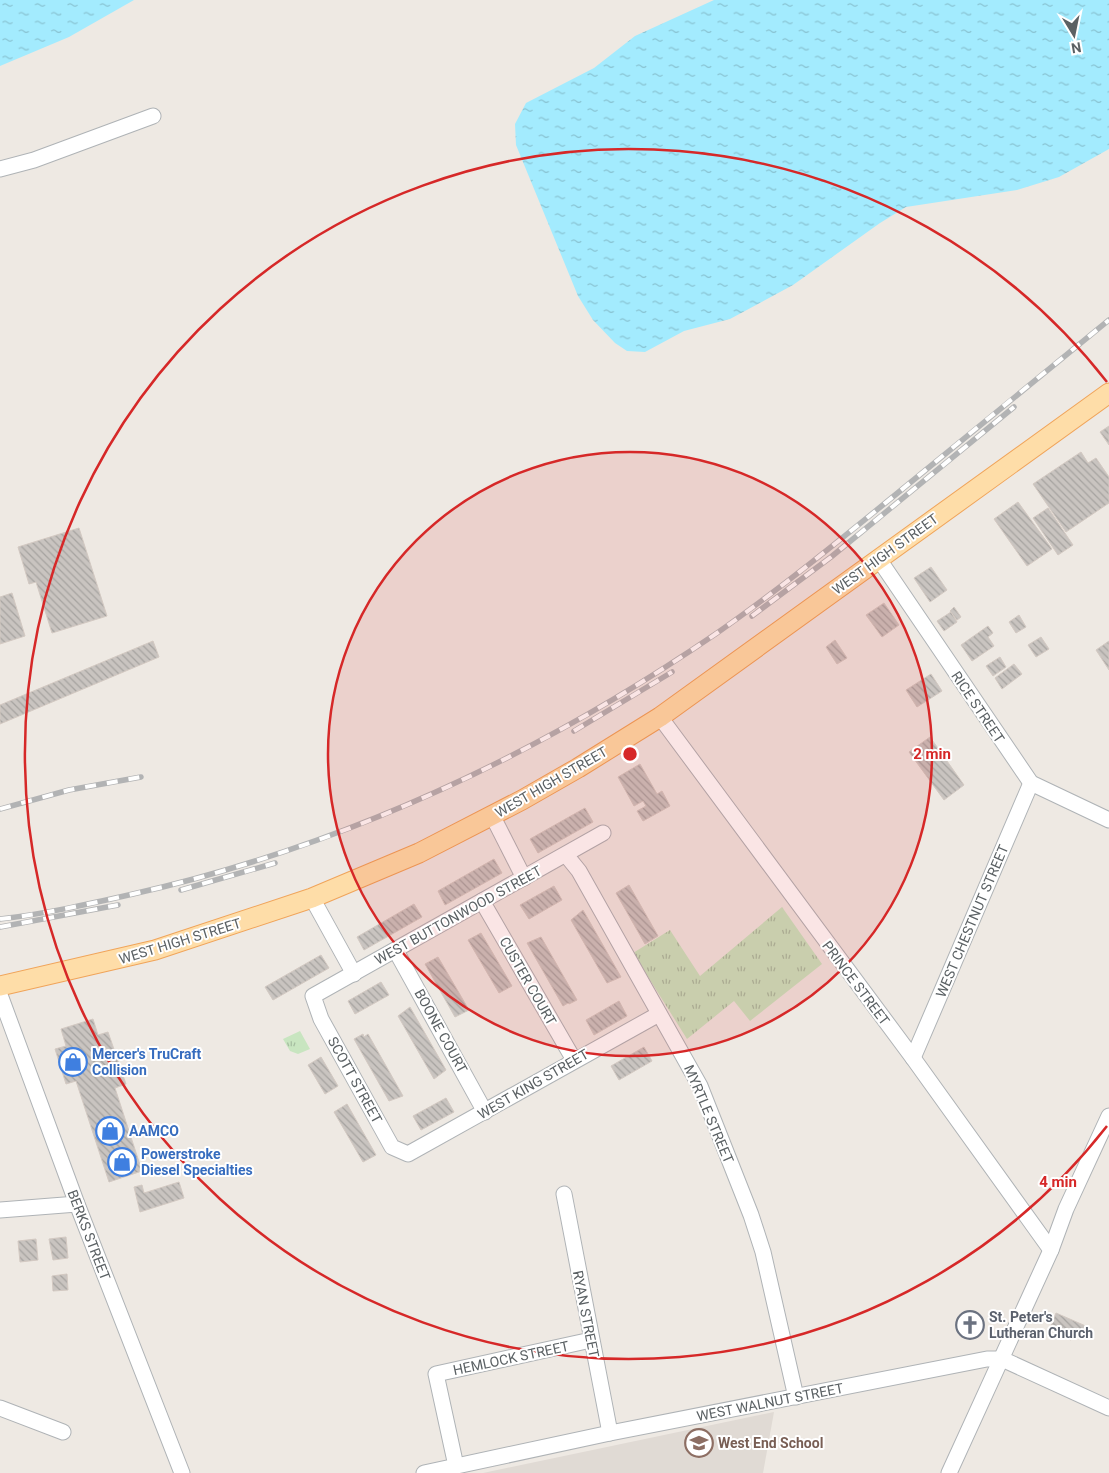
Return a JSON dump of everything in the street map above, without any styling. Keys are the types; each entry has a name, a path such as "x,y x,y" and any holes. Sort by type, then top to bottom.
{"main road":[{"name":"WEST HIGH STREET","path":"0,986 155,950 312,898 419,853 492,815 578,768 660,717 1109,393"}],"street":[{"path":"0,169 34,160 153,116"},
{"name":"RICE STREET","path":"878,558 1031,783"},
{"name":"PRINCE STREET","path":"660,717 913,1058 1052,1250"},
{"path":"1031,783 1109,820"},
{"name":"WEST CHESTNUT STREET","path":"913,1058 1031,783"},
{"path":"492,815 524,878"},
{"name":"WEST BUTTONWOOD STREET","path":"313,996 603,833"},
{"name":"MYRTLE STREET","path":"566,855 579,871 700,1086 751,1215 770,1280 796,1397"},
{"path":"312,898 354,974"},
{"name":"CUSTER COURT","path":"482,902 574,1060"},
{"name":"BOONE COURT","path":"396,950 485,1112"},
{"name":"BERKS STREET","path":"0,995 77,1204 182,1473"},
{"name":"SCOTT STREET","path":"313,996 321,1019 392,1147 408,1154"},
{"name":"WEST KING STREET","path":"408,1154 659,1014"},
{"path":"949,1473 1052,1250 1066,1209 1109,1116"},
{"name":"RYAN STREET","path":"564,1194 610,1433"},
{"path":"0,1210 77,1204"},
{"name":"HEMLOCK STREET","path":"456,1466 436,1374 591,1340"},
{"name":"WEST WALNUT STREET","path":"424,1473 610,1433 987,1359 1002,1359 1109,1408"},
{"path":"0,1408 63,1432"}],"shaded area":[{"name":"West End School","path":"774,1412 763,1473 483,1473"}],"green space":[{"path":"782,907 822,964 750,1021 734,1001 687,1039 633,953 670,930 700,976"},
{"path":"300,1031 310,1049 298,1054 290,1051 283,1039"}],"water":[{"path":"0,0 134,0 69,37 0,66"},
{"path":"714,0 1109,0 1109,149 1059,177 1017,190 906,207 880,223 793,285 730,319 684,331 645,352 627,351 615,343 593,320 578,296 516,145 515,124 526,103 594,68 635,36"}],"building":[{"path":"1109,426 1109,445 1100,432"},
{"path":"1081,452 1088,463 1096,458 1109,477 1109,503 1066,532 1033,484"},
{"path":"1018,502 1052,549 1027,566 994,519"},
{"path":"1048,508 1073,545 1058,555 1033,518"},
{"path":"79,528 107,616 52,633 36,582 29,584 18,547"},
{"path":"931,567 947,590 930,602 914,578"},
{"path":"12,593 25,636 0,644 0,597"},
{"path":"884,603 899,625 882,637 866,615"},
{"path":"954,607 961,617 957,620 950,611"},
{"path":"951,612 957,622 944,631 937,621"},
{"path":"1019,615 1026,627 1016,633 1009,622"},
{"path":"988,626 993,633 988,637 994,646 972,661 961,645"},
{"path":"1041,637 1049,649 1036,657 1028,645"},
{"path":"835,640 847,658 837,664 826,647"},
{"path":"153,641 159,657 0,724 0,705"},
{"path":"1109,641 1109,670 1096,650"},
{"path":"1000,657 1006,667 993,676 986,666"},
{"path":"1014,664 1022,674 1002,689 995,678"},
{"path":"931,674 942,691 917,707 906,690"},
{"path":"930,737 964,785 944,800 909,752"},
{"path":"640,764 657,794 662,791 670,806 643,821 637,811 646,806 643,801 634,806 618,777"},
{"path":"585,808 593,822 538,853 530,839"},
{"path":"494,859 502,873 445,905 438,891"},
{"path":"629,885 658,936 645,944 616,893"},
{"path":"554,886 562,900 529,919 520,905"},
{"path":"414,904 422,917 364,950 357,937"},
{"path":"583,910 621,977 607,983 571,920"},
{"path":"481,933 512,986 499,993 468,940"},
{"path":"541,937 577,1000 569,1004 563,1006 527,943"},
{"path":"321,955 329,968 273,1000 265,987"},
{"path":"438,957 469,1010 455,1017 425,964"},
{"path":"381,982 389,995 355,1014 348,1001"},
{"path":"619,1001 627,1016 594,1035 586,1020"},
{"path":"410,1007 446,1070 434,1079 398,1016"},
{"path":"93,1019 98,1035 108,1032 126,1084 115,1088 142,1171 109,1182 76,1081 66,1084 55,1049 66,1046 61,1029"},
{"path":"363,1034 364,1037 368,1034 403,1096 389,1101 354,1039"},
{"path":"644,1047 652,1061 619,1080 611,1066"},
{"path":"321,1057 338,1086 325,1094 308,1065"},
{"path":"446,1098 454,1112 421,1130 413,1116"},
{"path":"347,1104 376,1155 363,1162 334,1112"},
{"path":"179,1182 184,1198 140,1212 134,1187 142,1185 144,1193"},
{"path":"66,1237 68,1258 53,1260 49,1239"},
{"path":"36,1239 38,1260 20,1262 18,1241"},
{"path":"67,1274 68,1290 53,1291 52,1276"},
{"path":"1056,1313 1088,1327 1084,1338 1072,1337 1071,1340 1049,1331"}],"railway":[{"path":"0,919 50,912 133,894 212,874 288,850 363,823 437,792 509,757 580,719 649,678 764,599 855,528 1109,320"},
{"path":"752,616 831,557 1014,407"},
{"path":"574,731 672,672"},
{"path":"0,809 69,790 141,777"},
{"path":"181,890 275,863"},
{"path":"0,927 118,905"}],"place":[{"name":"Mercer's TruCraft Collision","path":"73,1062"},
{"name":"AAMCO","path":"110,1131"},
{"name":"Powerstroke Diesel Specialties","path":"122,1162"},
{"name":"St. Peter's Lutheran Church","path":"970,1325"},
{"name":"West End School","path":"699,1443"}]}
